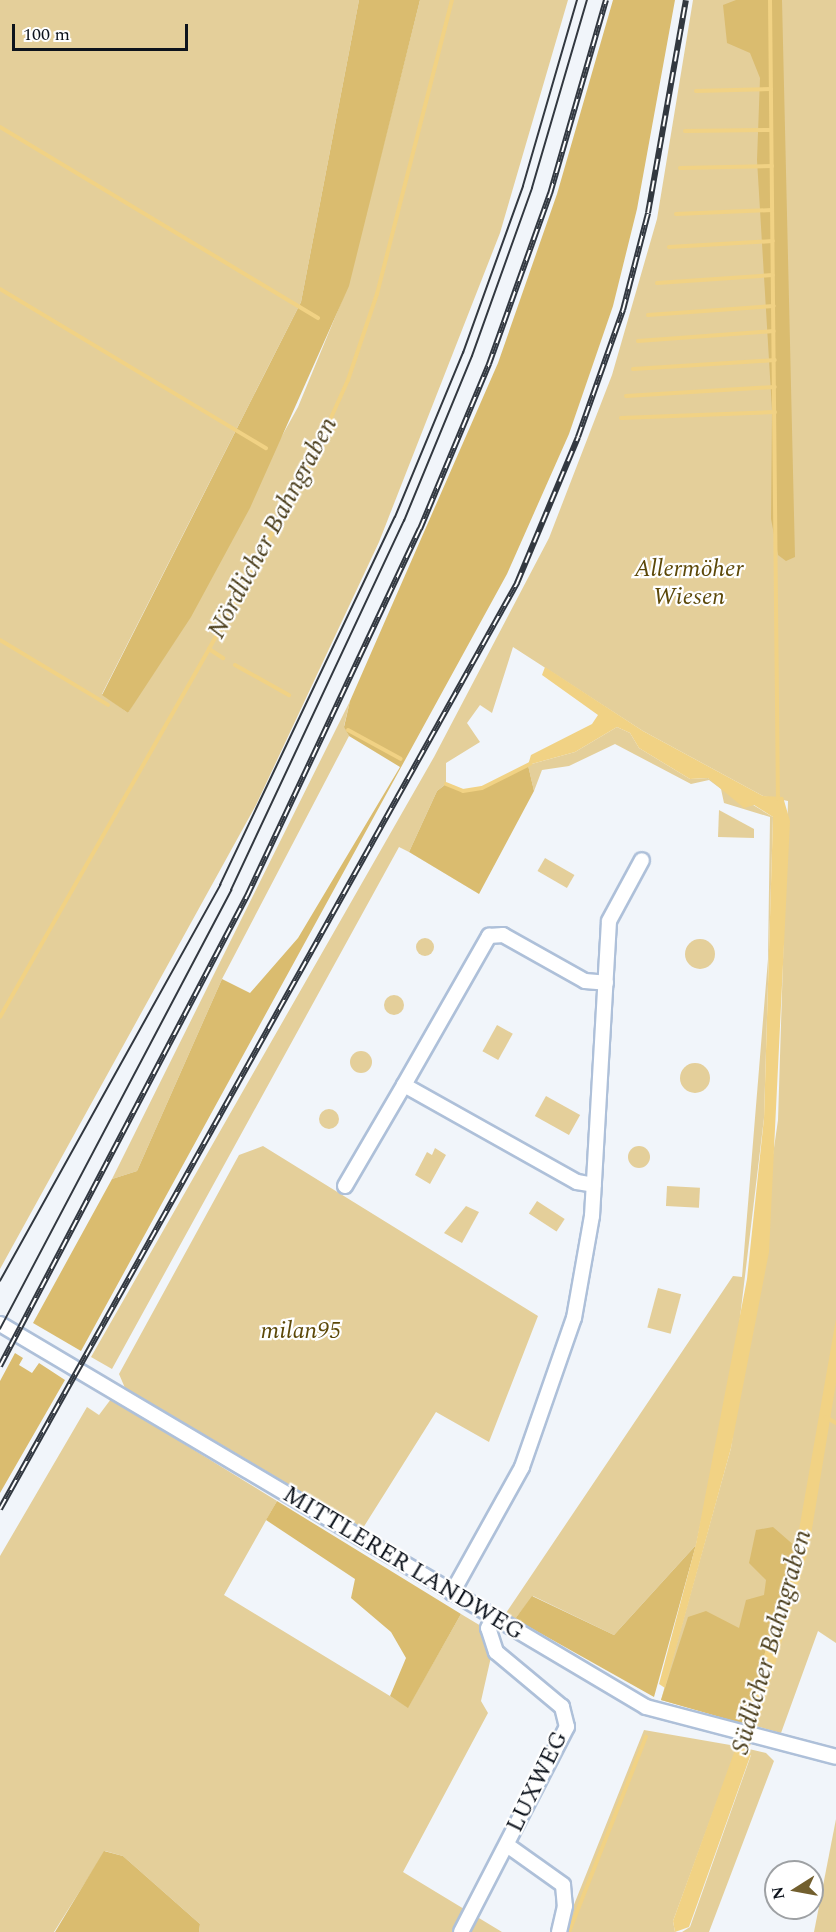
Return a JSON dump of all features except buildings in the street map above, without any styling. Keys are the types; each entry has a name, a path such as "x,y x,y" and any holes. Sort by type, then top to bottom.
{"street":[{"path":"452,1593 514,1485 549,1402 574,1318 594,1185 609,921 642,860"},
{"path":"345,1186 489,936 503,935 585,981 606,983"},
{"path":"404,1085 577,1182 594,1185"},
{"name":"MITTLERER LANDWEG","path":"0,1324 646,1707 731,1732 831,1755"},
{"name":"LUXWEG","path":"461,1932 507,1845 567,1719 562,1707 496,1652 488,1628 494,1618"},
{"path":"507,1845 563,1886 565,1906 559,1932"}],"green space":[{"path":"0,0 359,0 301,302 102,694 128,713 298,407 348,286 420,0 568,0 500,233 379,542 256,805 0,1269"},
{"name":"Allermöher Wiesen","path":"693,0 836,0 836,1643 818,1631 781,1733 661,1700 731,1448 778,1120 788,801 763,796 643,731 513,647 492,713 480,705 467,723 480,742 446,763 446,784 437,791 409,852 399,847 112,1369 91,1357 434,757 549,538 612,375 657,219"},
{"path":"350,701 344,726 349,736 222,979 137,1171 112,1179"},
{"path":"617,727 630,733 639,748 690,779 708,778 773,817 764,1118 735,1359 696,1545 614,1635 533,1596 515,1619 506,1613 733,1276 742,1277 768,959 770,817 724,803 721,789 709,780 691,784 615,744 569,766 542,770 534,791 528,765 575,752"},
{"path":"719,810 754,829 754,838 718,837"},
{"path":"545,858 574,875 567,888 538,871"},
{"path":"421,938 429,938 434,943 432,954 421,956 416,951 416,943"},
{"path":"700,939 706,940 714,948 714,960 706,968 700,969 694,968 686,960 685,954 686,948 694,940"},
{"path":"394,995 401,998 404,1005 401,1012 394,1015 387,1012 384,1005 387,998"},
{"path":"497,1025 513,1034 498,1060 482,1051"},
{"path":"361,1051 371,1058 372,1062 365,1072 361,1073 351,1066 350,1062 357,1052"},
{"path":"695,1063 701,1064 709,1072 709,1084 701,1092 695,1093 689,1092 681,1084 680,1078 681,1072 689,1064"},
{"path":"546,1096 580,1115 569,1135 535,1116"},
{"path":"329,1109 336,1112 339,1119 336,1126 329,1129 322,1126 319,1119 322,1112"},
{"name":"milan95","path":"263,1146 538,1316 489,1442 436,1412 363,1528 125,1388 119,1374 239,1155"},
{"path":"639,1146 647,1149 650,1157 647,1165 639,1168 631,1165 628,1157 631,1149"},
{"path":"435,1148 446,1155 430,1184 415,1175 427,1152 432,1155"},
{"path":"667,1186 700,1188 699,1208 666,1206"},
{"path":"537,1201 565,1219 557,1232 529,1214"},
{"path":"466,1206 479,1212 462,1243 444,1233"},
{"path":"658,1288 681,1294 671,1334 647,1328"},
{"path":"111,1399 277,1501 224,1595 408,1707 461,1614 496,1635 481,1701 488,1713 403,1872 502,1932 199,1932 200,1924 123,1856 105,1851 54,1932 0,1932 0,1556 87,1407 99,1415"},
{"path":"644,1730 766,1753 774,1761 709,1932 682,1932 690,1927 751,1755 736,1750 673,1921 675,1932 563,1932"},
{"path":"836,1819 836,1932 814,1932 816,1920 824,1920 824,1881"}],"shaded area":[{"path":"359,0 420,0 349,286 250,508 191,617 128,713 102,695 301,302"},
{"path":"613,0 675,0 637,209 613,306 569,434 507,574 81,1351 33,1323 112,1179 137,1171 222,979 250,993 298,938 400,767 349,736 344,727 350,701 498,363 557,194"},
{"path":"736,0 782,0 795,557 786,561 778,555 771,519 772,410 757,160 760,78 750,53 727,43 723,5"},
{"path":"528,765 534,791 479,894 409,852 437,791 446,784 463,791 482,788"},
{"path":"15,1353 23,1358 19,1365 32,1373 39,1363 65,1380 0,1493 0,1381"},
{"path":"277,1501 461,1614 408,1708 390,1696 406,1658 391,1632 351,1598 355,1579 266,1520"},
{"path":"773,1527 796,1547 744,1724 661,1700 688,1617 706,1611 739,1628 746,1600 764,1595 766,1580 749,1563 756,1530"},
{"path":"696,1545 654,1697 515,1619 532,1596 614,1635"},
{"path":"104,1851 123,1856 200,1924 199,1932 55,1932"}],"water":[{"path":"545,667 643,731 763,796 783,797 790,821 769,1252 731,1448 665,1688 659,1684 696,1544 747,1279 764,1118 773,817 754,805 744,808 708,778 690,779 639,748 630,733 617,727 575,752 528,765 531,755 592,724 598,715 542,675"},
{"path":"836,1319 836,1383 809,1547 757,1727 744,1724 796,1547"},
{"path":"735,1750 751,1754 689,1927 675,1932 673,1921"}],"waterway":[{"name":"Nördlicher Bahngraben","path":"0,1017 209,649 312,460 348,380 377,294 452,0"},
{"path":"770,0 778,799"},
{"path":"696,91 771,89"},
{"path":"0,127 318,318"},
{"path":"685,131 771,130"},
{"path":"680,168 772,166"},
{"path":"676,214 772,210"},
{"path":"669,247 773,241"},
{"path":"657,283 773,275"},
{"path":"0,289 266,448"},
{"path":"648,315 774,306"},
{"path":"638,341 774,331"},
{"path":"633,369 775,360"},
{"path":"626,396 775,387"},
{"path":"621,418 775,412"},
{"path":"0,640 108,705"},
{"path":"209,649 223,658"},
{"path":"235,665 289,695"},
{"path":"348,730 401,759"},
{"path":"446,784 463,791 482,788 530,764"},
{"path":"826,1417 836,1423"},
{"name":"Südlicher Bahngraben","path":"736,1767 751,1725"},
{"path":"569,1932 646,1737"}],"tram line":[{"path":"0,1281 220,885 395,517 463,353 523,186 577,0"},
{"path":"0,1329 231,890 404,521 472,356 532,188 587,0"}],"railway":[{"path":"0,1366 247,896 420,529 489,364 550,194 606,0"},
{"path":"0,1509 517,583 578,437 623,310 648,213 686,0"}]}
